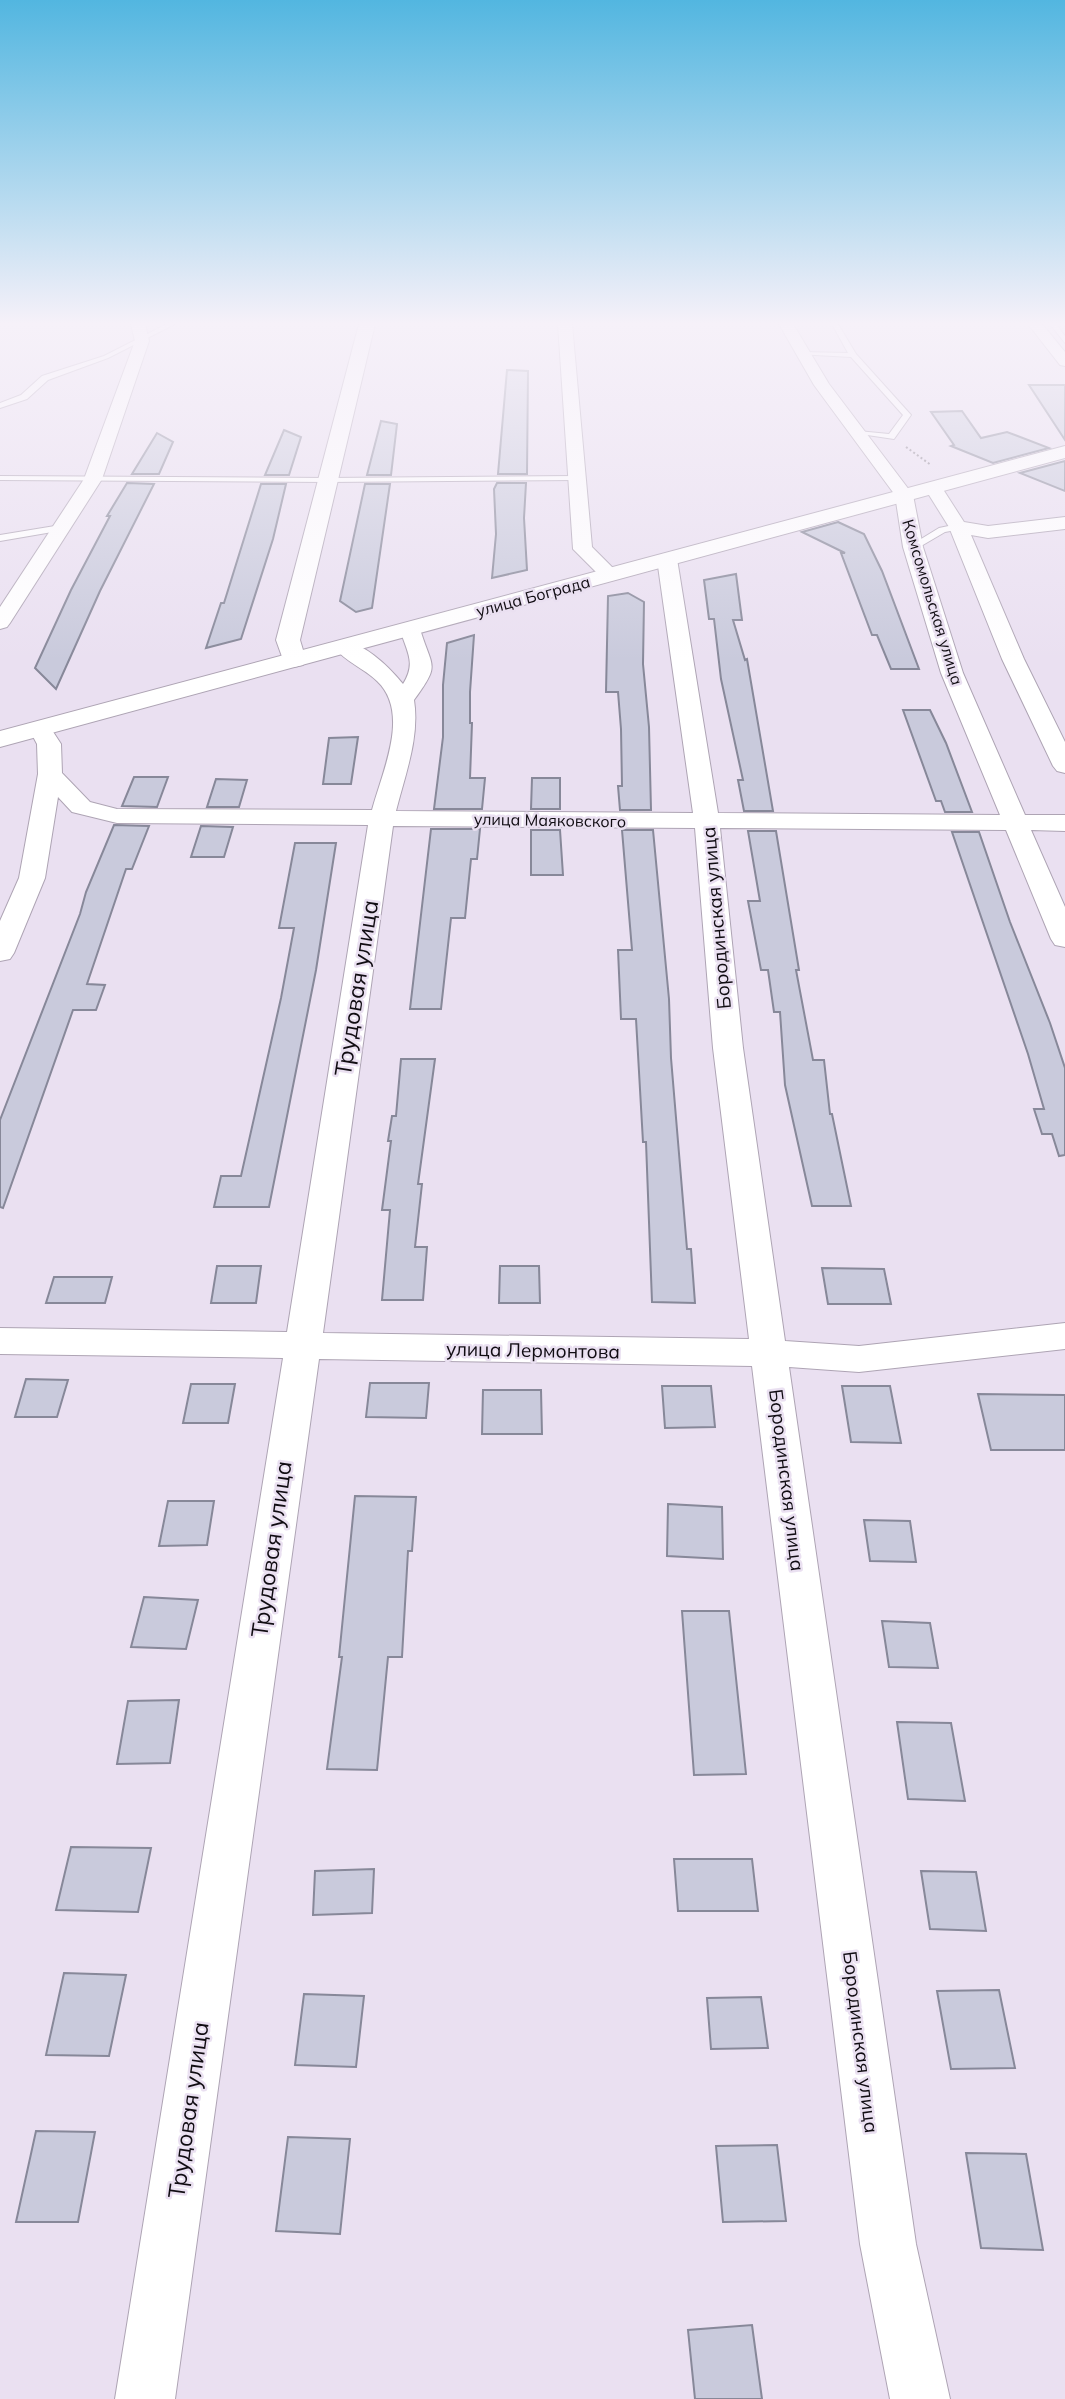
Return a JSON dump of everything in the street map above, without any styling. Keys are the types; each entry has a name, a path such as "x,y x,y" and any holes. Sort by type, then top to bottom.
{"main road":[{"path":"294,660 288,640 338,436"},
{"name":"улица Бограда","path":"0,739 1065,452"}],"street":[{"path":"0,623 93,479 107,436"},
{"path":"574,436 583,549 610,575"},
{"name":"Комсомольская улица","path":"860,436 904,495 913,547 952,673 1065,939"},
{"name":"Комсомольская улица","path":"933,487 958,527 1013,659 1065,766"},
{"path":"958,527 988,532 1065,523"},
{"name":"Бородинская улица","path":"667,559 707,821 728,1048 771,1353 888,2244 920,2399"},
{"name":"Трудовая улица","path":"145,2399 382,818 403,727 403,700 420,674 422,660 410,629"},
{"path":"345,647 363,657 383,675 403,700"},
{"path":"0,953 32,878 50,774 48,744 40,729"},
{"name":"улица Маяковского","path":"50,774 81,807 117,817 1065,823"},
{"name":"улица Лермонтова","path":"0,1341 771,1353 859,1359 1065,1336"}],"lane":[{"path":"0,478 577,478"},
{"path":"913,547 942,530 958,527"},
{"path":"0,538 61,528"}],"building":[{"path":"155,436 162,436 173,442 159,474 132,474"},
{"path":"281,436 301,437 289,475 265,475"},
{"path":"377,436 396,436 391,475 367,475"},
{"path":"501,436 527,436 527,474 498,474"},
{"path":"948,436 1017,436 1049,448 993,463 951,446 954,445"},
{"path":"1065,461 1065,491 1020,473"},
{"path":"127,483 154,484 100,591 56,689 35,668 71,590 110,516 107,516"},
{"path":"497,483 526,483 524,518 527,570 492,578 496,534 494,489"},
{"path":"261,484 286,484 273,539 241,639 206,648 221,603 224,603"},
{"path":"365,484 390,484 372,608 356,612 340,601"},
{"path":"838,522 864,534 882,571 919,669 891,669 877,635 872,635 841,553 845,553 802,532"},
{"path":"736,574 742,620 733,620 745,660 747,659 773,811 744,811 738,780 743,780 721,679 714,619 709,619 704,580"},
{"path":"628,593 644,602 643,664 649,727 651,810 620,810 618,786 622,786 618,692 606,692 608,596"},
{"path":"474,635 470,692 470,778 485,778 482,809 434,809 443,737 443,685 447,643"},
{"path":"903,710 930,710 946,743 972,812 945,812 941,801 936,801"},
{"path":"358,737 351,784 323,784 329,738"},
{"path":"134,777 168,777 157,807 122,806"},
{"path":"532,778 560,778 560,809 531,809"},
{"path":"216,779 247,780 239,807 207,807"},
{"path":"114,825 149,826 132,869 126,869 87,984 105,985 96,1010 73,1010 3,1208 0,1207 0,1120"},
{"path":"201,826 233,827 224,857 191,857"},
{"path":"431,829 480,829 477,859 471,859 465,918 451,918 441,1009 410,1009"},
{"path":"531,830 560,830 563,875 531,875"},
{"path":"622,830 653,830 669,999 671,1058 687,1249 691,1249 695,1303 652,1302 646,1142 643,1142 636,1019 621,1019 618,950 632,950"},
{"path":"748,831 776,831 799,970 796,970 813,1060 824,1060 830,1114 851,1206 812,1206 785,1085 780,1012 774,1012 768,970 761,970 748,901 760,901"},
{"path":"952,832 979,832 1010,922 1050,1023 1065,1068 1065,1155 1059,1156 1052,1134 1042,1134 1034,1109 1044,1109 1028,1054"},
{"path":"295,843 336,843 316,970 269,1207 214,1207 221,1176 241,1176 281,998 294,928 279,928"},
{"path":"401,1059 435,1059 418,1184 422,1184 415,1247 427,1247 423,1300 382,1300 390,1210 382,1210 391,1141 388,1141 392,1116 396,1116"},
{"path":"217,1266 261,1266 256,1303 211,1303"},
{"path":"500,1266 539,1266 540,1303 499,1303"},
{"path":"822,1268 884,1269 891,1304 828,1304"},
{"path":"54,1277 112,1277 105,1303 46,1303"},
{"path":"26,1379 68,1380 57,1417 15,1417"},
{"path":"370,1383 429,1383 426,1418 366,1417"},
{"path":"191,1384 235,1384 228,1423 183,1423"},
{"path":"662,1386 711,1386 715,1427 665,1428"},
{"path":"842,1386 890,1386 901,1443 851,1442"},
{"path":"483,1390 541,1390 542,1434 482,1434"},
{"path":"978,1394 1065,1395 1065,1450 991,1450"},
{"path":"355,1496 416,1497 412,1551 408,1551 402,1657 388,1657 377,1770 327,1769 342,1657 339,1657"},
{"path":"168,1501 214,1501 207,1545 159,1546"},
{"path":"668,1504 722,1507 723,1559 667,1556"},
{"path":"864,1520 910,1521 916,1562 870,1561"},
{"path":"144,1597 198,1600 186,1649 131,1647"},
{"path":"682,1611 729,1611 746,1774 694,1775"},
{"path":"882,1621 930,1623 938,1668 889,1667"},
{"path":"179,1700 170,1763 117,1764 128,1701"},
{"path":"897,1722 951,1723 965,1801 908,1799"},
{"path":"71,1847 151,1848 138,1912 56,1910"},
{"path":"674,1859 752,1859 758,1911 678,1911"},
{"path":"374,1869 372,1913 313,1915 315,1871"},
{"path":"921,1871 976,1872 986,1931 930,1929"},
{"path":"64,1973 126,1975 109,2056 46,2055"},
{"path":"999,1990 1015,2068 951,2069 937,1991"},
{"path":"304,1994 364,1996 356,2067 295,2065"},
{"path":"761,1997 768,2048 711,2049 707,1998"},
{"path":"36,2131 95,2132 78,2222 16,2222"},
{"path":"288,2137 350,2139 340,2234 276,2231"},
{"path":"777,2145 786,2221 723,2222 716,2146"},
{"path":"966,2153 1026,2154 1043,2250 981,2248"},
{"path":"752,2325 762,2399 695,2399 688,2330"}]}
